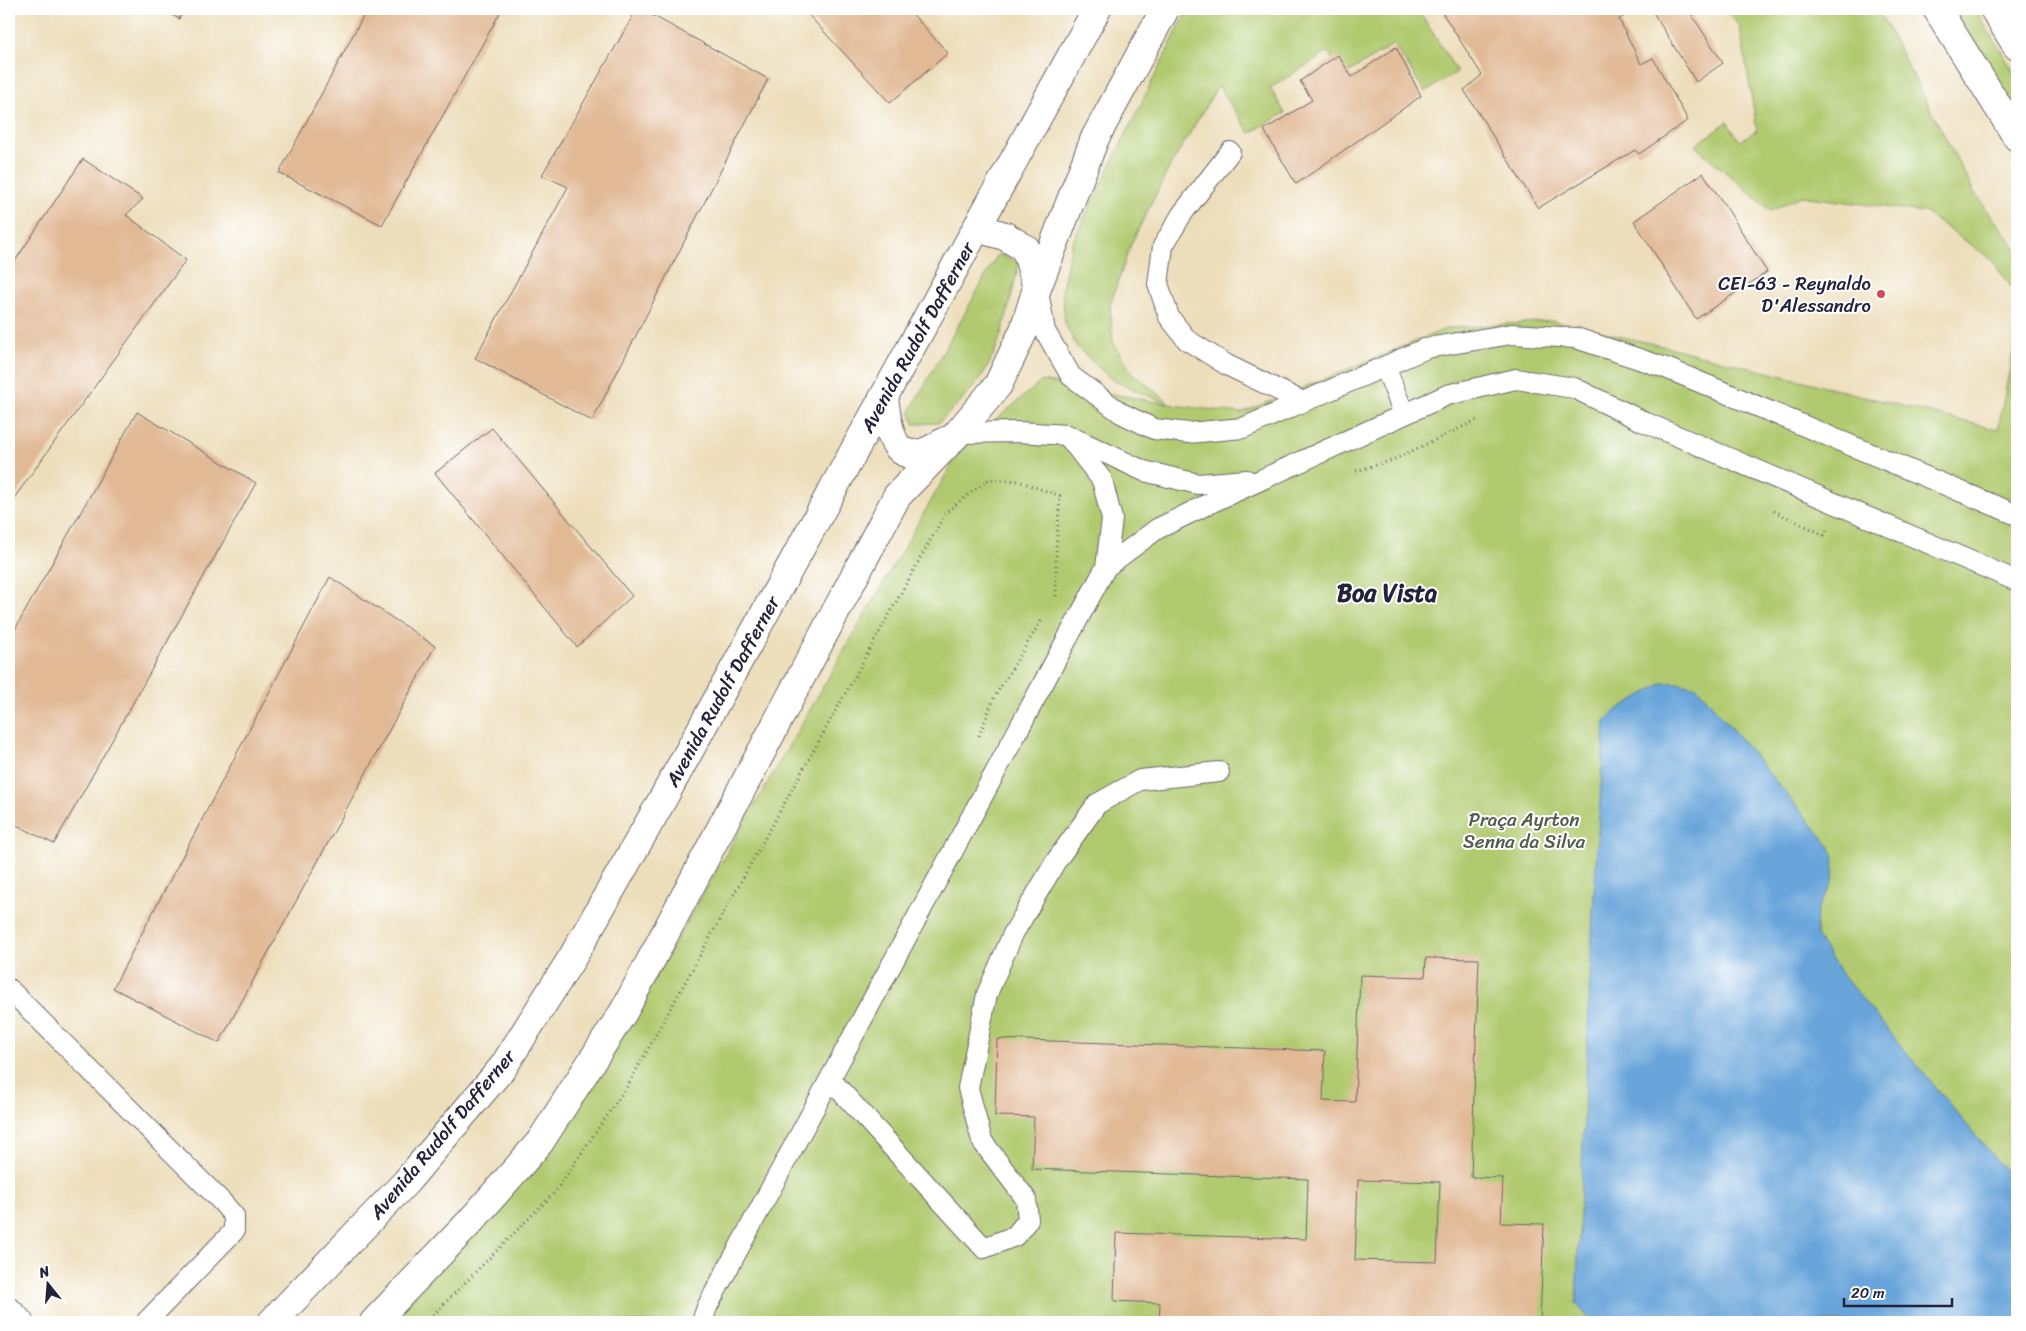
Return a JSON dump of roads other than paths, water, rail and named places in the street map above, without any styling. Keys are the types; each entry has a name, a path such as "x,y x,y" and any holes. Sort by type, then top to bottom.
{"main road":[{"name":"Avenida Rudolf Dafferner","path":"272,1322 406,1182 503,1066 572,958 1098,9"},
{"path":"374,1322 470,1222 545,1134 624,1011 897,496 958,433 998,385 1024,330 1037,288 1095,138 1165,9"},
{"path":"1937,9 2017,137"},
{"path":"1994,9 2017,46"},
{"path":"977,228 1005,236 1026,249 1037,288"},
{"path":"884,397 889,432 894,443 904,452 911,455 920,455 933,450 958,433"},
{"path":"9,1312 19,1322"}],"lane":[{"path":"1230,152 1182,214 1163,246 1158,284 1169,317 1187,340 1227,365 1303,402"},
{"path":"1037,288 1045,331 1071,376 1121,413 1154,429 1188,433 1243,428 1427,348 1512,334 1576,338 1666,368 2017,516"},
{"path":"1385,366 1404,414"},
{"path":"1106,566 1157,529 1261,479 1447,395 1516,379 1574,388 1642,421 2017,581"},
{"path":"958,433 1018,432 1067,435 1144,471 1198,484 1261,479"},
{"path":"702,1322 707,1307 1106,566 1112,519 1102,480 1067,435"},
{"path":"830,1079 984,1248 1015,1236 1028,1220 1026,1199 982,1141 968,1088 987,994 1014,934 1056,861 1096,804 1140,780 1219,772"},
{"path":"9,989 234,1216 234,1232 146,1322"}],"water":[{"path":"1663,683 1681,683 1697,687 1829,845 1834,858 1833,881 1817,910 1816,936 1842,975 2017,1185 2017,1322 1592,1322 1576,1303 1593,910 1605,722 1615,711"}],"place":[{"name":"CEI-63 - Reynaldo D'Alessandro","path":"1881,294"}],"district":[{"name":"Boa Vista","path":"1387,593"}],"park label":[{"name":"Praça Ayrton Senna da Silva","path":"1524,830"}]}
